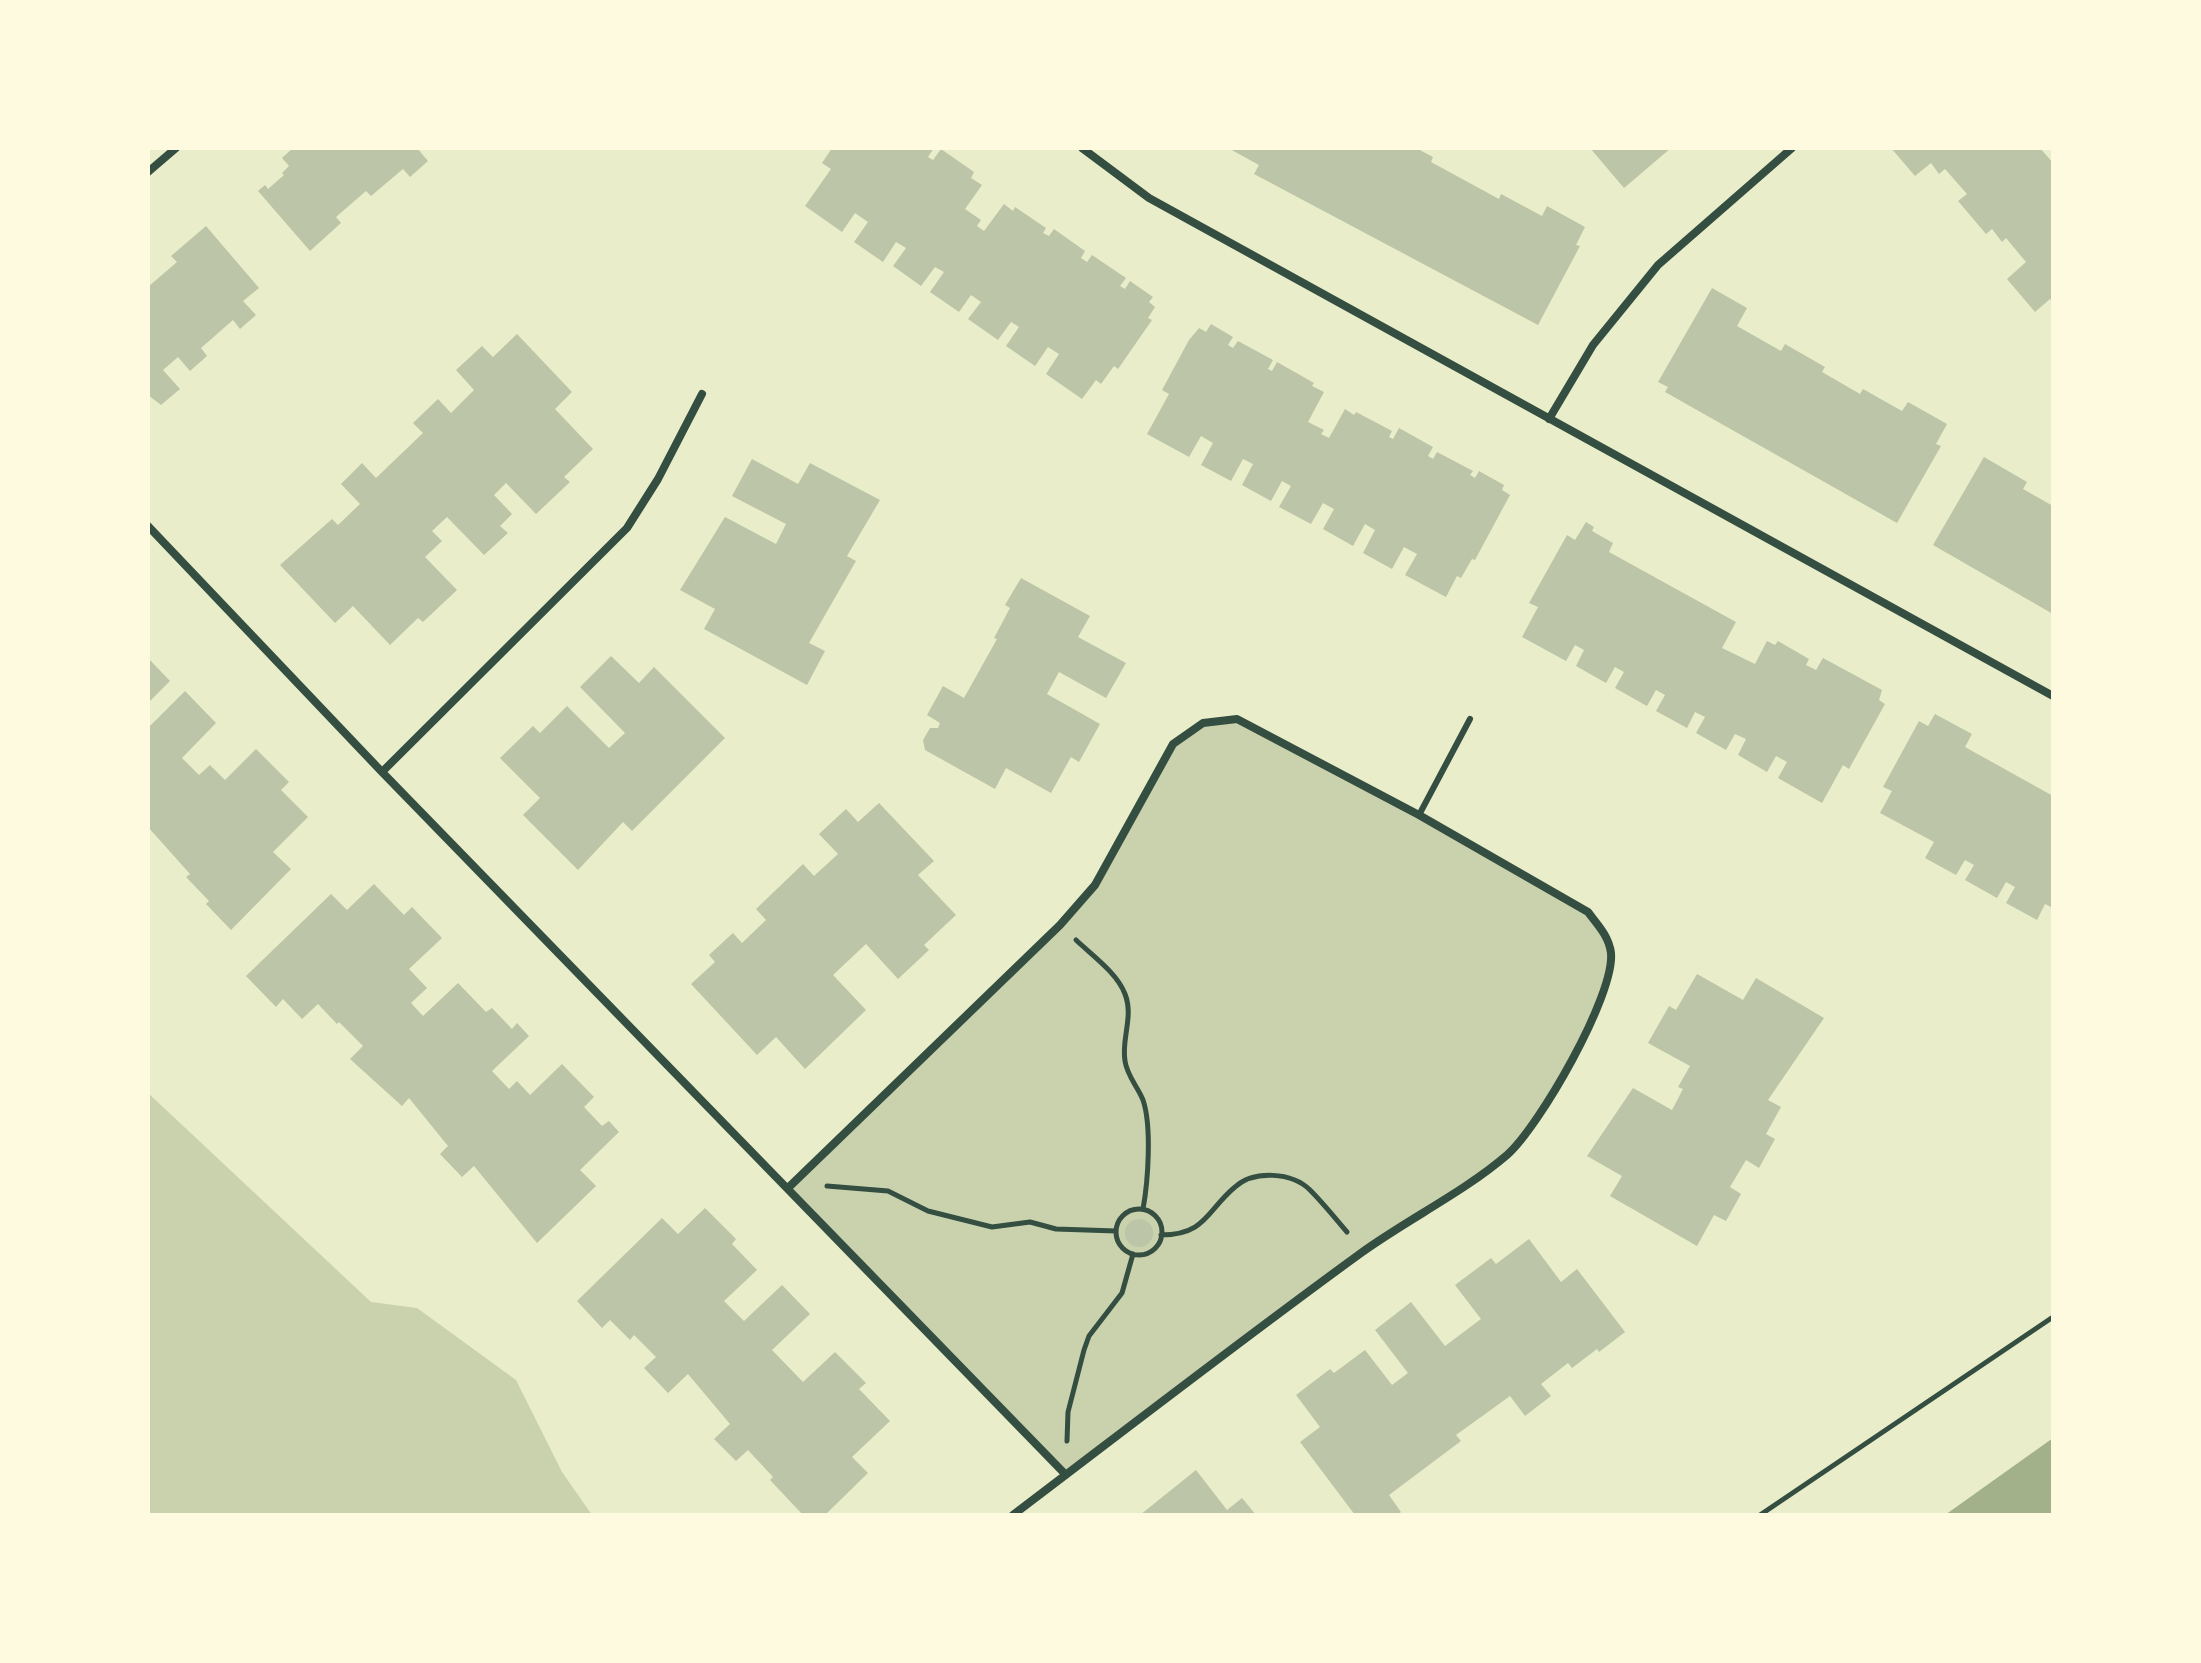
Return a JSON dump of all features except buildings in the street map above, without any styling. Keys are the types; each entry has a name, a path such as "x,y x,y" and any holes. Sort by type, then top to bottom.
{"street":[{"path":"148,172 176,148"},
{"path":"1082,148 1149,198 2053,696"},
{"path":"1549,419 1593,345 1658,265 1792,148"},
{"path":"382,772 627,528 702,394"},
{"path":"148,526 382,772 1066,1475"},
{"path":"788,1188 1060,925 1095,885 1173,744 1203,723 1237,719 1419,815 1588,912 1606,935 1611,954 1606,987 1592,1020 1543,1109 1508,1154 1363,1251 1013,1515"}],"lane":[{"path":"1419,815 1470,719"}],"path":[{"path":"1060,925 1116,979 1126,996 1129,1018 1124,1059 1143,1100 1148,1125 1147,1187 1143,1209"},
{"path":"1161,1235 1188,1231 1211,1216 1233,1188 1246,1179 1273,1176 1309,1188 1363,1251"},
{"path":"788,1188 868,1187 888,1191 928,1211 992,1227 1030,1222 1056,1229 1116,1231"},
{"path":"1143,1209 1157,1218 1161,1235 1152,1251 1133,1254 1123,1249 1116,1231 1125,1214 1143,1209"},
{"path":"1066,1475 1068,1412 1084,1350 1089,1336 1129,1281 1133,1254"},
{"path":"1760,1515 2053,1317"}],"shaded area":[{"path":"1237,719 1588,912 1611,954 1606,987 1543,1109 1508,1154 1363,1251 1066,1475 788,1188 1060,925 1095,885 1173,744 1203,723"},
{"path":"148,1093 371,1302 417,1308 516,1380 562,1472 592,1515 148,1515"},
{"path":"2053,1438 2053,1515 1945,1515"}]}
